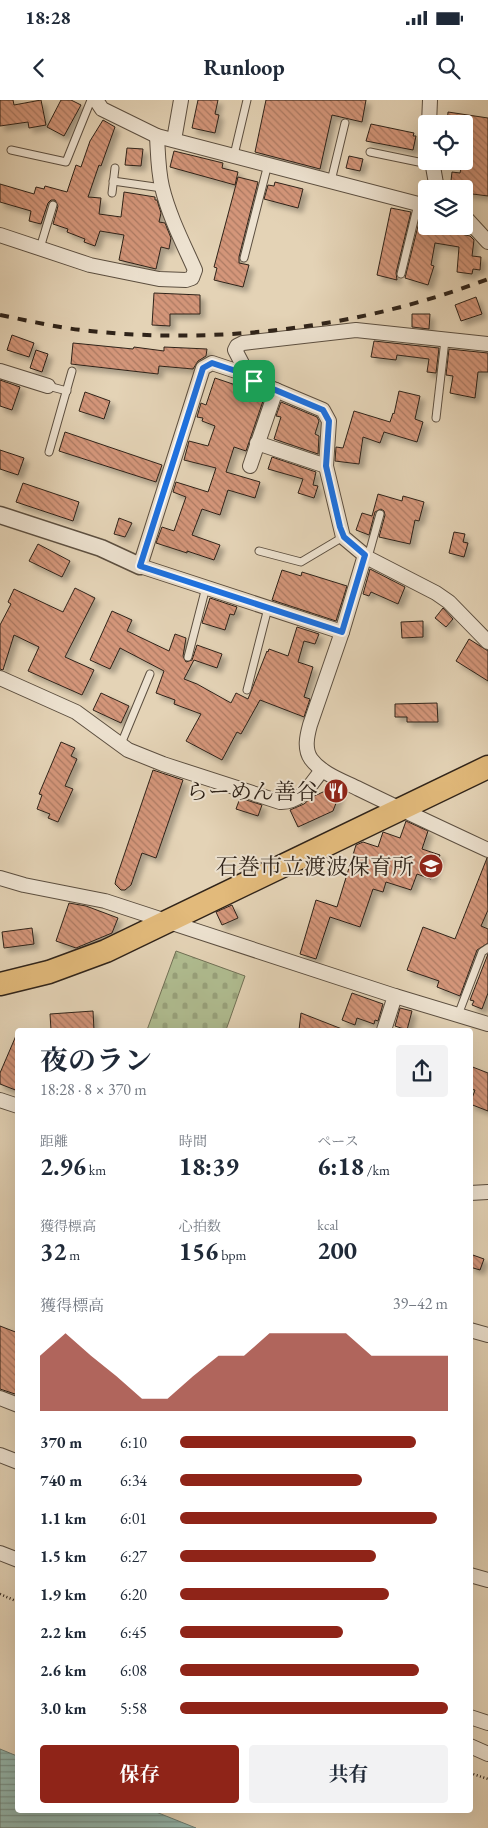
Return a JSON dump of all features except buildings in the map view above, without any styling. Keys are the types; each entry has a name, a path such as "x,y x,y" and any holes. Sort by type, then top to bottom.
{"highway":[{"path":"0,984 50,972 106,951 168,923 488,767"}],"street":[{"path":"96,100 102,109 157,136 418,204"},
{"path":"174,140 180,100"},
{"path":"429,115 430,100"},
{"path":"0,235 90,265 160,279 186,280 192,278 195,270 172,219 162,188 157,136"},
{"path":"473,224 488,242"},
{"path":"488,344 356,330 243,342 234,350 248,375 254,381 323,410 327,416 329,421 326,466 344,537 367,556 436,593 448,602 488,642"},
{"path":"140,566 203,368 212,363 248,375"},
{"path":"0,371 48,386"},
{"path":"250,466 276,390"},
{"path":"257,443 326,466"},
{"path":"0,516 101,548 140,566 342,632"},
{"path":"367,556 306,737 310,758 322,770 401,810 488,850"},
{"path":"0,678 76,712 128,750 163,764 280,802 287,802 300,797 322,770"},
{"path":"0,878 24,885 105,901 395,996 488,1024"},
{"path":"385,1028 395,996"},
{"path":"1,1103 15,1105"},
{"path":"473,1193 488,1192"},
{"path":"473,1331 488,1335"},
{"path":"0,1398 15,1404"},
{"path":"0,1455 15,1461"},
{"path":"0,1553 15,1559"},
{"path":"473,1576 488,1580"},
{"path":"473,1718 488,1723"},
{"path":"473,1747 488,1754"}],"lane":[{"path":"11,150 66,162 91,100"},
{"path":"234,155 247,100"},
{"path":"331,180 345,123"},
{"path":"370,152 418,161"},
{"path":"244,258 268,164"},
{"path":"112,194 115,168"},
{"path":"113,181 162,188"},
{"path":"40,248 53,205"},
{"path":"402,274 418,219"},
{"path":"436,418 445,340"},
{"path":"50,452 72,371"},
{"path":"48,386 67,391"},
{"path":"367,556 380,514"},
{"path":"259,551 301,562 344,537"},
{"path":"188,657 206,587"},
{"path":"247,690 268,608"},
{"path":"121,744 150,674"},
{"path":"458,1015 482,952 488,948"}],"path":[{"path":"0,1594 15,1601"},
{"path":"473,1774 488,1779"}],"green space":[{"path":"176,951 245,976 227,1028 148,1028"}],"water":[{"path":"0,1749 15,1755 15,1813 158,1813 196,1828 0,1828"}],"railway":[{"path":"0,315 90,331 140,335 190,336 241,333 292,328 342,320 440,296 488,279"}],"place":[{"name":"らーめん善谷","path":"336,791"},
{"name":"石巻市立渡波保育所","path":"431,866"}],"route":[{"path":"212,363 248,375 254,381 323,410 329,421 327,476 340,527 344,537 365,555 342,632 140,566 203,368 212,363"}]}
